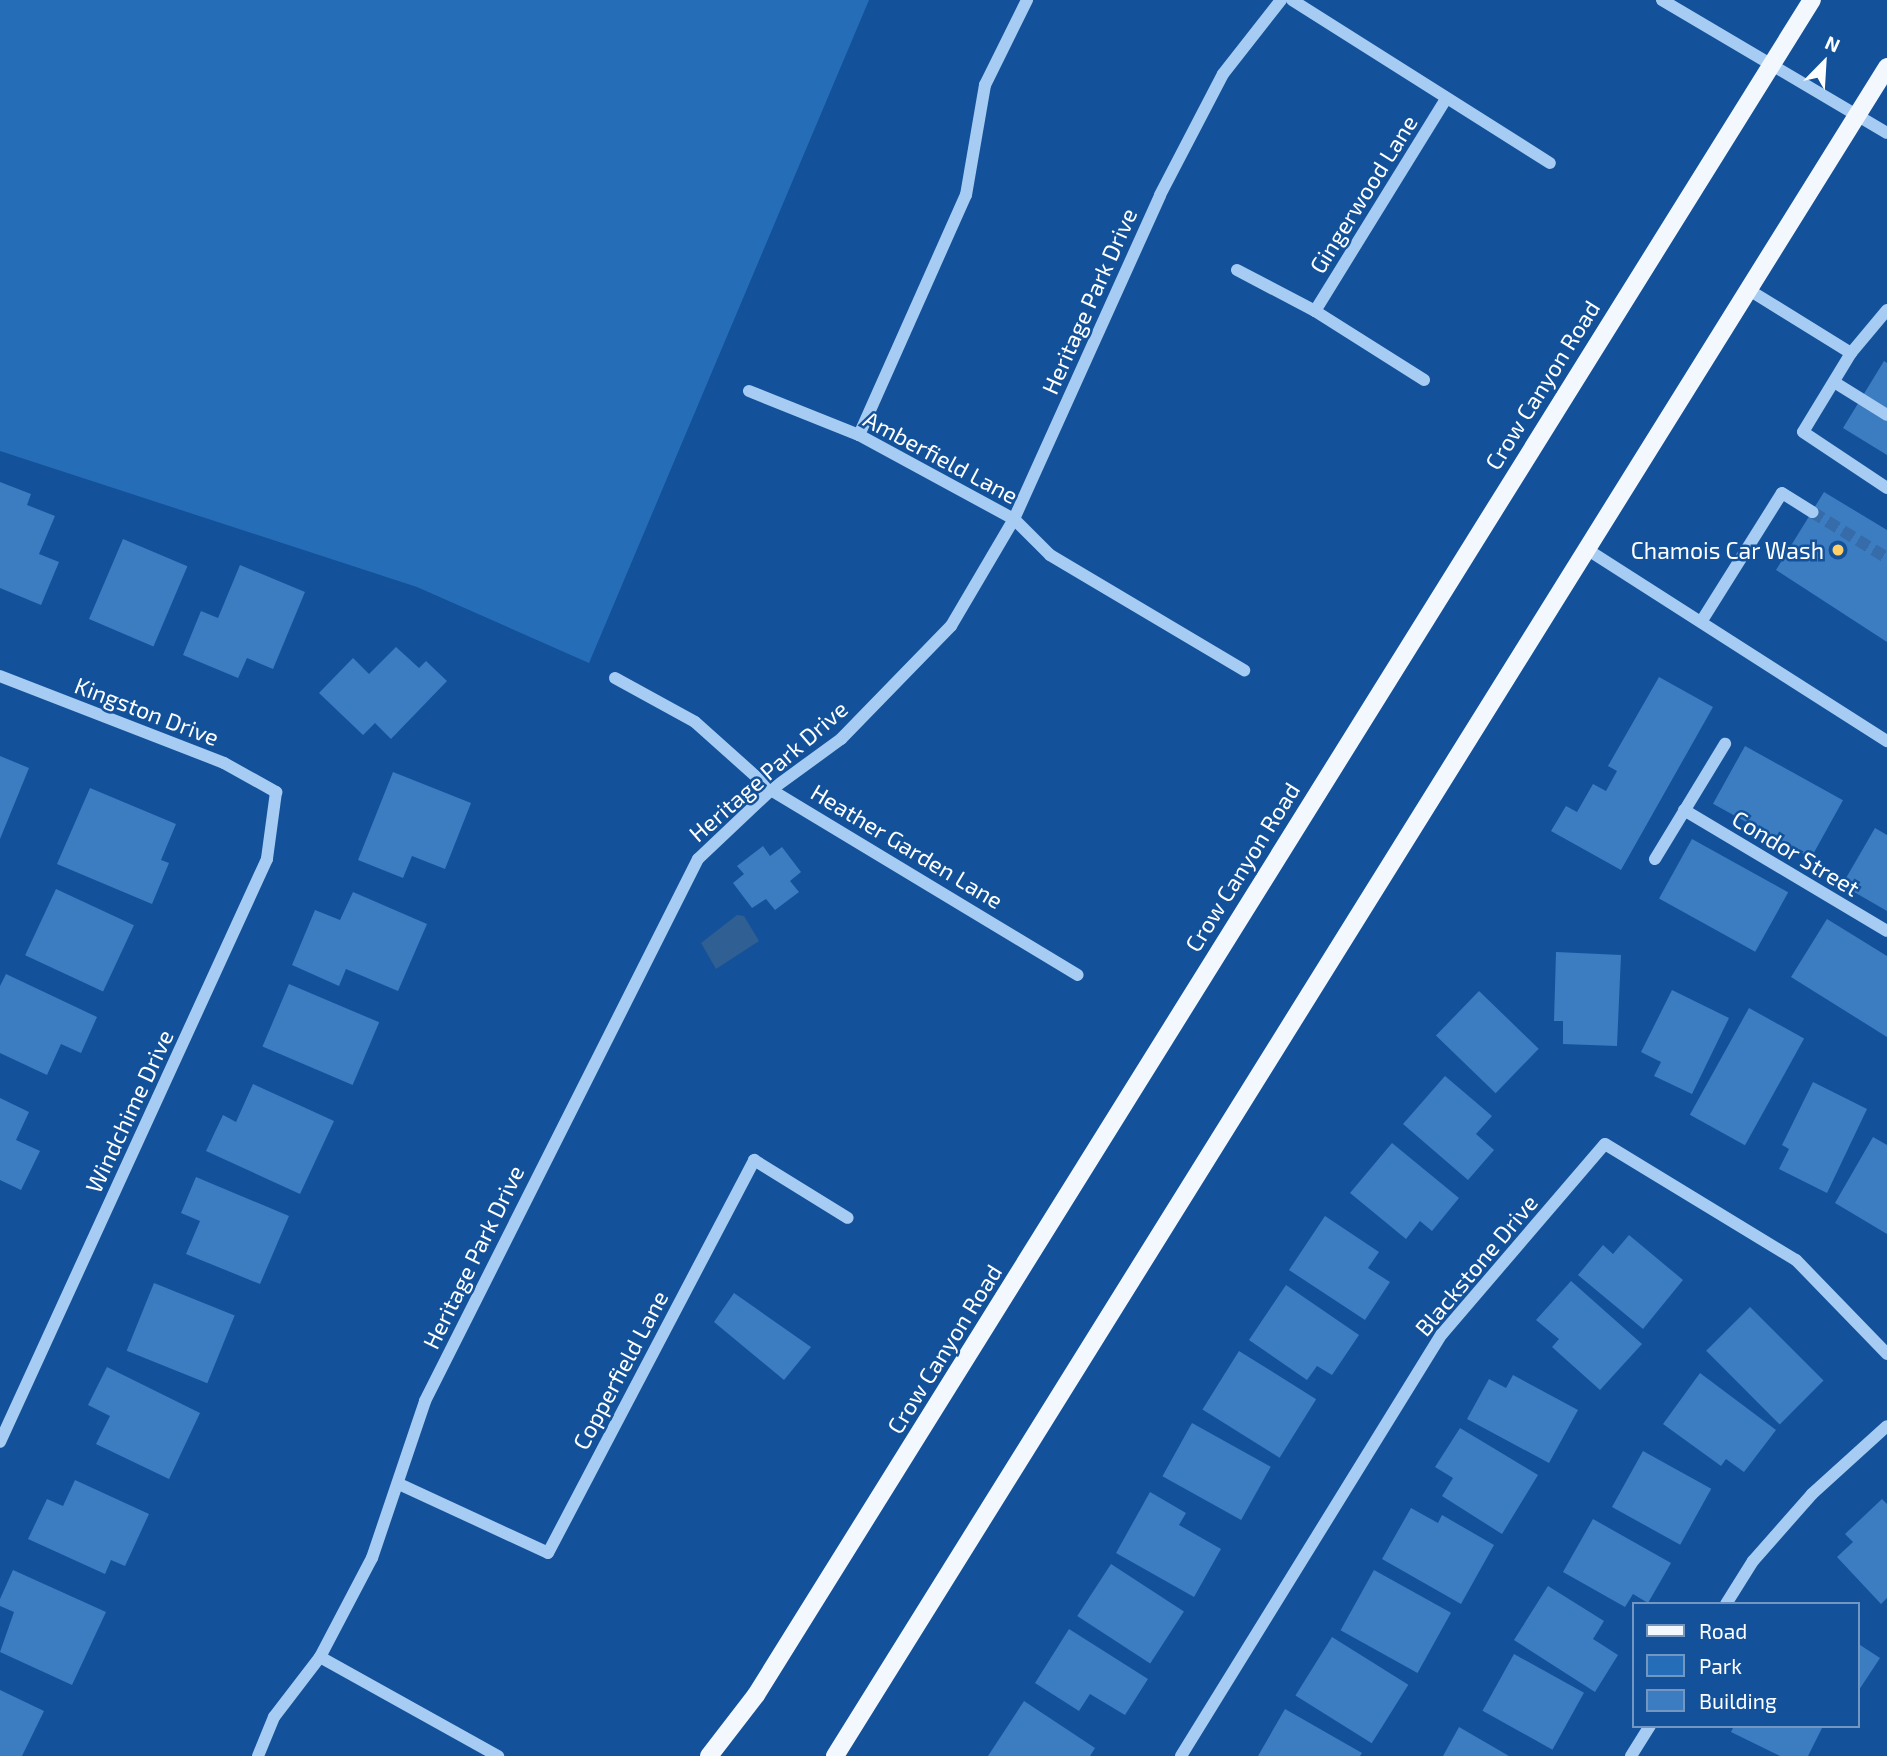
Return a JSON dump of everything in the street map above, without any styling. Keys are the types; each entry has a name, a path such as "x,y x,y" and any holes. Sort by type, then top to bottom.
{"main road":[{"name":"Crow Canyon Road","path":"709,1756 756,1695 1812,0"},
{"path":"835,1756 1887,67"}],"street":[{"path":"859,435 966,195 985,85 1027,0"},
{"name":"Heritage Park Drive","path":"258,1756 274,1717 320,1657 372,1558 425,1401 698,859 771,790 841,738 951,626 1014,519 1160,195 1223,74 1281,0"},
{"path":"1292,0 1550,163"},
{"path":"1662,0 1887,133"},
{"name":"Gingerwood Lane","path":"1315,311 1446,99"},
{"path":"1237,270 1315,311 1424,380"},
{"path":"1749,290 1851,353"},
{"path":"1887,310 1851,353 1803,432 1887,488"},
{"path":"1834,382 1887,415"},
{"name":"Amberfield Lane","path":"749,391 859,435 1014,519 1051,555 1244,670"},
{"path":"1701,622 1782,493 1812,512"},
{"path":"1588,550 1887,741"},
{"name":"Kingston Drive","path":"0,676 223,763 276,792"},
{"name":"Heather Garden Lane","path":"615,678 695,722 771,790 1078,975"},
{"path":"1655,859 1725,744"},
{"name":"Windchime Drive","path":"0,1442 267,859 276,792"},
{"name":"Condor Street","path":"1684,810 1887,931"},
{"name":"Blackstone Drive","path":"1181,1756 1442,1334 1605,1144 1796,1260 1887,1354"},
{"name":"Copperfield Lane","path":"399,1484 548,1553 754,1160 848,1218"},
{"path":"1727,1602 1753,1561 1812,1494 1887,1426"},
{"path":"320,1657 498,1756"},
{"path":"1631,1756 1649,1728"}],"green space":[{"path":"0,0 869,0 589,663 417,587 0,451"}],"shaded area":[{"path":"737,915 744,916 759,941 716,969 701,943"}],"building":[{"path":"1884,361 1887,363 1887,455 1843,428"},
{"path":"0,482 31,494 27,505 55,516 39,554 59,562 41,605 0,588"},
{"name":"Chamois Car Wash","path":"1824,492 1887,530 1887,642 1776,570"},
{"path":"123,539 187,566 153,646 89,619"},
{"path":"240,565 305,592 273,669 247,658 238,678 183,655 201,611 218,618"},
{"path":"396,647 419,668 426,661 447,681 391,739 375,723 363,735 319,693 353,658 369,674"},
{"path":"1659,677 1713,707 1621,870 1551,831 1566,806 1577,812 1593,784 1606,791 1617,771 1608,766"},
{"path":"1745,746 1843,800 1811,858 1713,804"},
{"path":"0,756 29,768 0,839"},
{"path":"393,772 471,803 445,869 412,856 403,878 358,860"},
{"path":"90,788 176,824 161,860 169,863 152,904 57,864"},
{"path":"1875,828 1887,835 1887,911 1842,885"},
{"path":"1692,839 1788,892 1755,952 1659,898"},
{"path":"763,846 770,856 782,847 801,872 790,881 799,892 775,910 766,899 752,908 733,883 744,874 737,866"},
{"path":"56,889 134,925 103,992 25,955"},
{"path":"353,892 427,924 398,991 346,969 339,986 292,965 315,910 340,920"},
{"path":"1827,919 1887,956 1887,1037 1791,977"},
{"path":"1556,952 1621,955 1617,1046 1563,1044 1563,1021 1554,1021"},
{"path":"6,974 97,1017 81,1053 61,1044 47,1075 0,1053 0,986"},
{"path":"289,984 379,1022 353,1085 262,1047"},
{"path":"1672,990 1729,1018 1692,1094 1654,1076 1661,1062 1641,1052"},
{"path":"1479,991 1539,1049 1496,1093 1436,1036"},
{"path":"1749,1008 1804,1039 1745,1145 1690,1115"},
{"path":"1445,1076 1492,1116 1476,1134 1494,1150 1468,1180 1403,1124"},
{"path":"1813,1082 1867,1109 1827,1193 1779,1169 1789,1149 1782,1145"},
{"path":"253,1084 334,1121 300,1194 206,1151 223,1115 236,1122"},
{"path":"0,1098 29,1112 16,1140 40,1151 21,1190 0,1180"},
{"path":"1873,1137 1887,1145 1887,1234 1835,1203"},
{"path":"1392,1143 1459,1198 1432,1231 1420,1221 1406,1239 1350,1193"},
{"path":"196,1177 289,1216 260,1284 186,1254 200,1221 181,1213"},
{"path":"1325,1216 1379,1252 1368,1268 1390,1282 1365,1320 1289,1270"},
{"path":"1629,1235 1683,1280 1643,1329 1578,1275 1603,1245 1613,1254"},
{"path":"1571,1281 1642,1344 1600,1390 1552,1347 1559,1339 1536,1320"},
{"path":"154,1283 235,1316 207,1383 127,1351"},
{"path":"1286,1285 1359,1335 1332,1375 1317,1366 1307,1380 1249,1340"},
{"path":"734,1293 811,1347 784,1380 714,1322"},
{"path":"1750,1307 1824,1381 1780,1424 1706,1351"},
{"path":"1239,1351 1316,1399 1280,1458 1202,1410"},
{"path":"107,1367 200,1413 169,1479 96,1444 110,1416 88,1405"},
{"path":"1700,1373 1776,1430 1744,1472 1726,1459 1721,1466 1663,1424"},
{"path":"1513,1375 1578,1410 1549,1463 1467,1419 1489,1379 1506,1388"},
{"path":"1192,1423 1271,1467 1241,1520 1162,1476"},
{"path":"1460,1428 1538,1475 1502,1534 1442,1496 1453,1478 1435,1467"},
{"path":"1643,1451 1711,1489 1680,1545 1612,1507"},
{"path":"75,1480 149,1514 125,1566 111,1560 105,1574 28,1539 47,1499 63,1506"},
{"path":"1150,1492 1186,1513 1179,1525 1221,1549 1194,1597 1116,1553"},
{"path":"1882,1499 1887,1504 1887,1598 1881,1604 1837,1557 1853,1542 1845,1534"},
{"path":"1411,1508 1438,1523 1442,1515 1494,1545 1461,1604 1382,1559"},
{"path":"1593,1519 1671,1563 1649,1602 1633,1594 1625,1607 1563,1572"},
{"path":"1111,1564 1184,1611 1150,1663 1077,1616"},
{"path":"13,1570 106,1612 72,1685 0,1652 14,1612 0,1606 0,1599"},
{"path":"1374,1570 1451,1613 1418,1673 1341,1630"},
{"path":"1548,1586 1604,1621 1593,1639 1618,1655 1595,1692 1514,1640"},
{"path":"1069,1629 1148,1679 1125,1715 1090,1694 1079,1711 1035,1683"},
{"path":"1332,1637 1408,1685 1372,1743 1295,1696"},
{"path":"1859,1644 1880,1658 1859,1690"},
{"path":"1514,1654 1584,1693 1552,1750 1482,1711"},
{"path":"0,1690 44,1711 22,1756 0,1756"},
{"path":"1024,1701 1095,1748 1090,1756 988,1756"},
{"path":"1285,1709 1362,1753 1360,1756 1258,1756"},
{"path":"1459,1727 1509,1756 1443,1756"},
{"path":"1733,1728 1822,1728 1808,1756 1780,1756 1731,1732"}],"tunnel":[{"path":"1812,512 1887,558"}],"place":[{"name":"Chamois Car Wash","path":"1838,550"}]}
